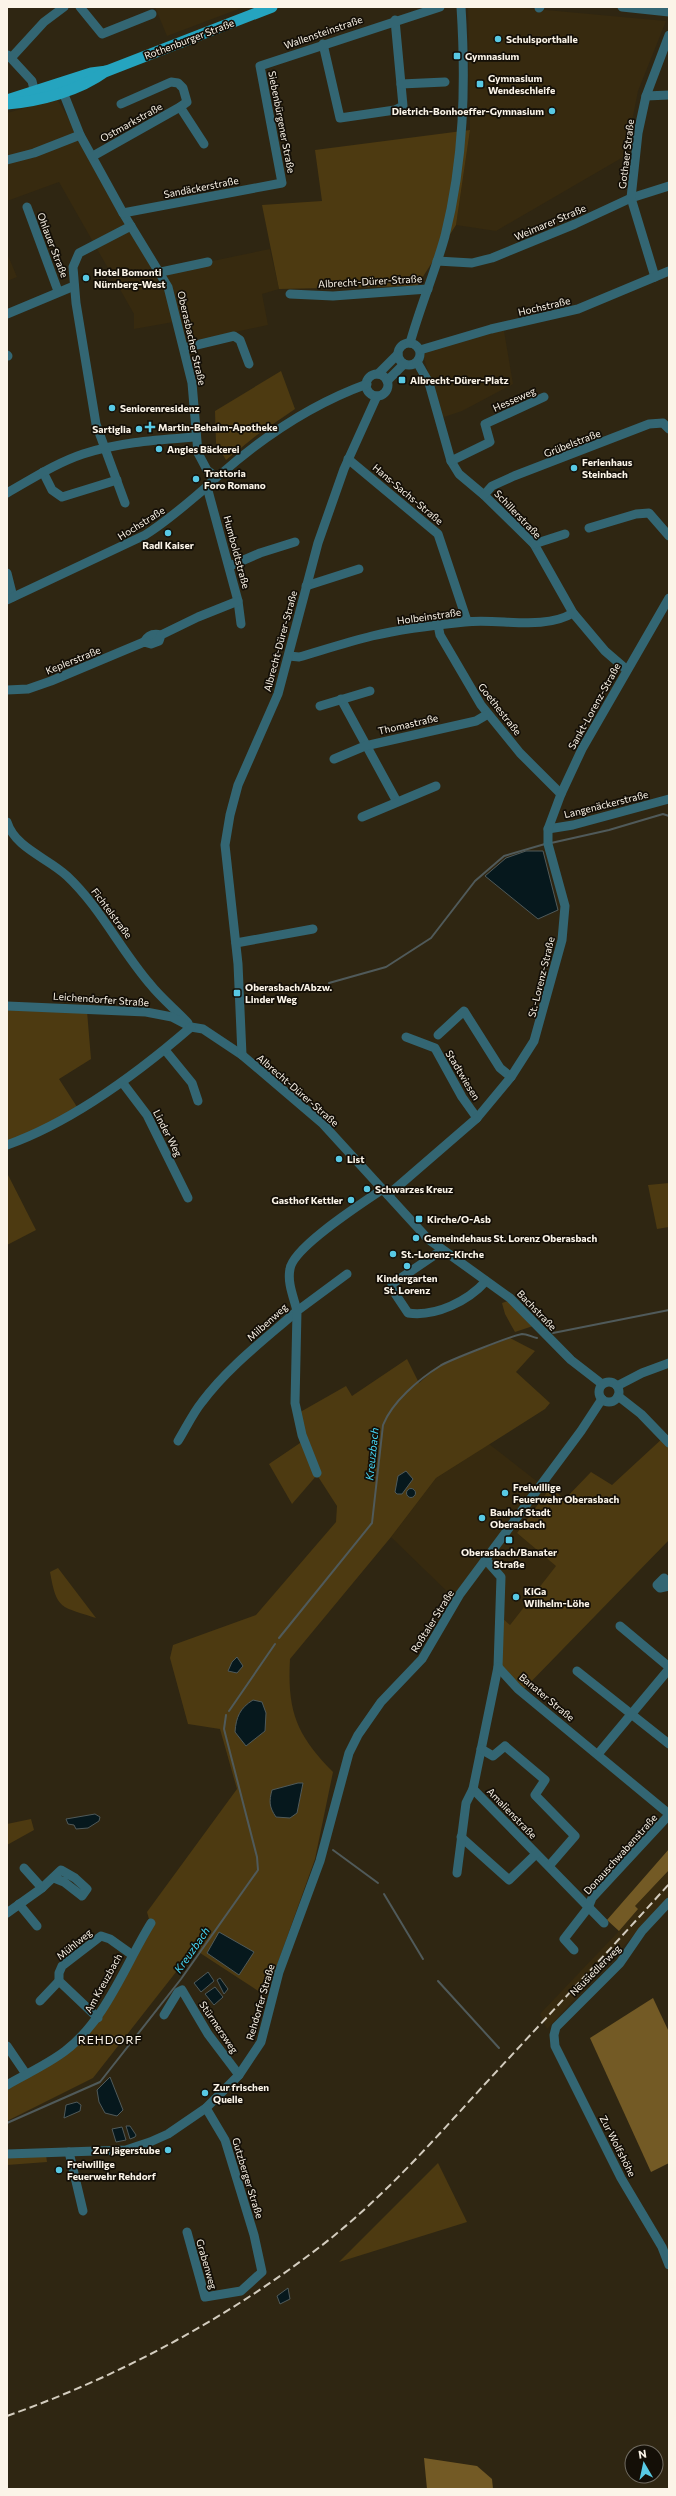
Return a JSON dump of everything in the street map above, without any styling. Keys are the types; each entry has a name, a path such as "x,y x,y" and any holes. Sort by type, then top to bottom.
{"main road":[{"name":"Rothenburger Straße","path":"7,104 61,87 95,80 106,71 272,7"},
{"name":"Rothenburger Straße","path":"7,100 36,94"}],"street":[{"path":"36,94 32,81 9,56 44,22 64,7"},
{"path":"80,7 102,34 152,14"},
{"name":"Wallensteinstraße","path":"260,66 395,20 440,7"},
{"name":"Albrecht-Dürer-Straße","path":"398,354 401,346 410,343 437,261 445,232 459,163 465,73 461,7"},
{"path":"622,7 669,12"},
{"path":"323,44 340,118 395,110 403,106 395,20"},
{"name":"Gothaer Straße","path":"655,277 631,198 638,133 646,96 669,35"},
{"name":"Siebenbürgener Straße","path":"260,66 282,183"},
{"name":"Ostmarkstraße","path":"92,156 180,107 187,102 187,97 178,83 171,82 122,104"},
{"path":"401,84 445,82"},
{"name":"Oberasbacher Straße","path":"61,87 80,135 123,213 161,272 173,298 193,389 195,436 202,463 215,476"},
{"path":"646,96 669,95"},
{"path":"180,107 204,144"},
{"path":"7,160 34,153 80,135"},
{"name":"Sandäckerstraße","path":"123,213 282,183"},
{"name":"Weimarer Straße","path":"437,261 472,263 492,258 575,224 631,198 669,186"},
{"name":"Ohlauer Straße","path":"27,207 58,291"},
{"path":"125,503 96,424 84,357 74,286 73,267 79,253 131,226"},
{"path":"161,272 208,262"},
{"name":"Hochstraße","path":"420,350 491,329 578,309 669,271"},
{"name":"Ohlauer Straße","path":"7,314 58,291 74,286"},
{"name":"Albrecht-Dürer-Straße","path":"290,294 333,296 428,289"},
{"path":"184,348 234,336 240,340 249,364"},
{"path":"404,364 412,365 417,362 420,350 416,345 410,343"},
{"path":"377,396 370,392 367,384 370,377 378,374 398,354 404,364"},
{"name":"Schillerstraße","path":"417,362 429,383 451,461 459,474 484,495 534,544 573,613 605,651 627,670"},
{"path":"378,374 388,380 404,364"},
{"name":"Albrecht-Dürer-Straße","path":"386,1192 322,1123 242,1055 236,943 225,840 238,785 278,694 318,543 348,459 377,396 387,390 388,380"},
{"name":"Hochstraße","path":"7,573 10,598 128,545 164,523 207,487 215,476 221,474 276,430 337,395 367,384"},
{"name":"Hesseweg","path":"451,461 490,442 485,424 544,398"},
{"name":"Grübelstraße","path":"484,495 492,486 514,476 649,424 663,423 669,429"},
{"path":"7,493 70,459 105,448 145,441 195,436"},
{"name":"Hans-Sachs-Straße","path":"348,459 438,534 467,621"},
{"path":"44,472 52,490 62,497 117,480"},
{"name":"Humboldtstraße","path":"207,487 230,566 238,601 241,624"},
{"path":"589,528 636,514 649,513 669,536"},
{"path":"534,544 565,534"},
{"path":"230,566 260,553 295,542"},
{"path":"306,586 360,569"},
{"name":"Keplerstraße","path":"7,690 28,689 51,682 144,642 150,644 159,640 161,635 198,616 238,601"},
{"name":"Sankt-Lorenz-Straße","path":"548,829 561,794 582,749 627,670 668,603"},
{"name":"Holbeinstraße","path":"289,656 299,657 373,636 438,625 467,621 550,621 564,618 573,613"},
{"name":"Goethestraße","path":"438,625 440,635 452,657 488,714 520,753 561,794"},
{"path":"320,706 370,691"},
{"path":"341,699 396,800"},
{"name":"Thomastraße","path":"334,759 366,746 476,721 488,714"},
{"path":"362,817 396,800 436,786"},
{"name":"Langenäckerstraße","path":"548,829 587,822 669,799"},
{"name":"Fichtelstraße","path":"7,822 14,836 66,875 83,892 150,984 192,1027"},
{"name":"St.-Lorenz-Straße","path":"386,1192 477,1118 511,1077 526,1055 538,1029 562,940 565,906 548,844 548,829"},
{"path":"236,943 313,929"},
{"name":"Leichendorfer Straße","path":"7,1006 146,1012 172,1017 192,1027"},
{"path":"438,1035 464,1011 500,1068 511,1077"},
{"path":"7,1145 41,1130 122,1082 165,1050 192,1027 203,1029 242,1055"},
{"name":"Stadtwiesen","path":"406,1037 435,1048 462,1096 477,1118"},
{"path":"165,1050 192,1083 198,1100"},
{"name":"Linder Weg","path":"122,1082 147,1115 188,1198"},
{"name":"Bachstraße","path":"386,1192 413,1224 442,1250 510,1298 571,1360 602,1384"},
{"name":"Milbenweg","path":"178,1441 202,1402 224,1377 297,1311 289,1280 290,1267 296,1257 345,1214 386,1192"},
{"path":"442,1250 392,1284 392,1289 408,1313 432,1312 447,1308 478,1289 486,1281"},
{"path":"317,1473 302,1435 295,1403 297,1311 347,1274"},
{"path":"617,1386 642,1373 669,1363"},
{"path":"617,1386 613,1383 602,1384 599,1394 602,1399 607,1402 618,1396"},
{"path":"617,1386 618,1396 641,1414 669,1443"},
{"name":"Roßtaler Straße","path":"301,1916 320,1861 349,1753 381,1702 422,1659 460,1594 581,1431 602,1399"},
{"path":"486,1560 501,1577 498,1667"},
{"path":"669,1583 664,1578 657,1585 660,1588 669,1586"},
{"path":"598,1754 669,1668 620,1626"},
{"name":"Amalienstraße","path":"498,1667 473,1789 604,1923"},
{"name":"Banater Straße","path":"498,1667 518,1689 598,1754 669,1815"},
{"path":"578,1671 669,1744"},
{"path":"481,1749 494,1756 505,1746 545,1780 535,1795 575,1836 549,1866"},
{"path":"457,1873 466,1803 473,1789"},
{"name":"Donauschwabenstraße","path":"588,1908 592,1898 669,1815"},
{"path":"461,1837 509,1880 536,1854"},
{"path":"24,1868 42,1888"},
{"path":"7,1913 54,1878"},
{"name":"Neusiedlerweg","path":"554,2035 556,2027 620,1963 642,1931 669,1902"},
{"path":"19,1904 37,1926"},
{"path":"574,1950 564,1939 588,1908"},
{"name":"Rehdorfer Straße","path":"7,2153 126,2150 168,2134 206,2108 239,2075 261,2042 279,1972 301,1916"},
{"name":"Am Kreuzbach","path":"7,2085 65,2051 98,2018 131,1954 151,1923"},
{"name":"Mühlweg","path":"40,2001 59,1981 59,1973 62,1966 101,1936 110,1939 131,1954"},
{"path":"59,1981 98,2018"},
{"name":"Stürmersweg","path":"164,2015 178,1992 182,1990 208,2034 239,2075"},
{"name":"Zur Wolfshöhe","path":"554,2035 555,2046 613,2162 662,2247 669,2265"},
{"path":"7,2046 26,2074"},
{"name":"Gutzberger Straße","path":"206,2108 225,2140 254,2235"},
{"path":"69,2152 83,2211"},
{"name":"Grabenweg","path":"186,2232 205,2297 242,2291 262,2272 254,2235"}],"shaded area":[{"path":"155,7 244,7 167,36"},
{"name":"Dietrich-Bonhoeffer-Gymnasium","path":"468,7 513,7 666,21 638,91 625,156 496,231 456,225 470,130"},
{"path":"57,99 160,272 270,249 279,289 262,294 268,325 184,343 179,321 134,329 134,314 59,182 7,201 7,113"},
{"path":"470,130 456,225 417,286 279,289 262,205 322,201 315,150"},
{"path":"7,253 17,277 7,281"},
{"path":"503,325 513,384 462,411 441,418 422,351"},
{"path":"281,371 295,409 257,435 226,460 216,443 215,411"},
{"path":"526,851 543,851 558,910 538,919 485,876 506,858"},
{"path":"7,1008 87,1011 91,1059 59,1079 79,1110 7,1148"},
{"path":"7,1173 36,1230 7,1245"},
{"path":"669,1183 669,1227 657,1229 648,1185"},
{"path":"508,1301 533,1326 515,1332 505,1314 502,1303"},
{"path":"510,1338 535,1351 516,1372 550,1403 545,1409 436,1478 391,1537 290,1659 290,1694 297,1722 311,1746 333,1772 315,1859 266,1996 194,1949 93,2078 7,2121 7,2087 67,2051 99,2021 151,1926 147,1912 237,1789 220,1729 188,1724 170,1658 173,1645 256,1615 336,1522 337,1506 317,1475 292,1504 269,1464 303,1441 295,1415 346,1386 352,1396 407,1359 419,1383 441,1364"},
{"path":"664,1437 669,1442 669,1540 522,1691 496,1664 500,1616 510,1625 556,1566 517,1533 550,1488 565,1499 591,1472 612,1485"},
{"path":"489,1444 548,1490 517,1533 557,1566 510,1625 500,1616 501,1578 485,1569 459,1603 391,1537 436,1478"},
{"path":"406,1471 413,1479 402,1494 397,1494 395,1492 398,1476"},
{"path":"409,1489 413,1489 415,1493 413,1497 409,1497 407,1495 407,1491"},
{"path":"58,1568 96,1618 68,1608 58,1601 50,1572"},
{"path":"237,1657 243,1666 237,1673 228,1671 232,1662"},
{"path":"253,1700 262,1702 266,1713 265,1731 246,1746 235,1732 240,1713 245,1706"},
{"path":"303,1783 297,1813 290,1818 276,1817 270,1804 272,1790"},
{"path":"95,1814 100,1817 99,1821 88,1828 76,1829 74,1825 68,1824 66,1819"},
{"path":"31,1819 34,1830 7,1845 7,1824"},
{"path":"669,1849 669,1870 635,1906 638,1909 619,1931 607,1920"},
{"path":"669,1870 669,1897 547,2029 540,2014 619,1931 637,1908 635,1906"},
{"path":"219,1932 254,1952 239,1975 207,1953"},
{"path":"208,1972 214,1981 201,1992 194,1983"},
{"path":"220,1978 228,1989 224,1994 217,1980"},
{"path":"215,1987 223,1997 214,2005 205,1994"},
{"path":"653,1998 669,2032 669,2163 651,2172 590,2038"},
{"path":"110,2077 123,2110 117,2116 105,2113 99,2102 97,2090"},
{"path":"77,2102 81,2105 80,2111 64,2118 66,2105"},
{"path":"126,2126 130,2126 136,2135 135,2137 130,2139"},
{"path":"122,2127 126,2140 116,2142 112,2129"},
{"path":"46,2155 47,2162 7,2165 7,2158"},
{"path":"438,2163 467,2222 339,2262"},
{"path":"288,2288 290,2299 280,2304 277,2296"},
{"path":"424,2458 477,2466 492,2479 493,2489 427,2489"}],"waterway":[{"path":"551,843 609,830 663,814 669,816"},
{"path":"329,983 386,967 431,938 475,881 504,856 545,844"},
{"name":"Kreuzbach","path":"553,1333 669,1310"},
{"name":"Kreuzbach","path":"279,1638 372,1523 383,1425 387,1416 399,1400 415,1384 445,1363 516,1335 524,1334 537,1338"},
{"name":"Kreuzbach","path":"229,1711 275,1644"},
{"name":"Kreuzbach","path":"7,2123 100,2082 181,1979 258,1870 257,1857 224,1729 226,1715"},
{"path":"333,1850 378,1883"},
{"path":"384,1894 423,1959"},
{"path":"438,1981 499,2048"}],"railway":[{"path":"7,2416 90,2383 171,2343 248,2298 321,2246 365,2209 406,2169 669,1884"}],"place":[{"name":"Schulsporthalle","path":"498,39"},
{"name":"Gymnasium","path":"457,56"},
{"name":"Gymnasium Wendeschleife","path":"480,84"},
{"name":"Dietrich-Bonhoeffer-Gymnasium","path":"552,111"},
{"name":"Hotel Bomonti Nürnberg-West","path":"86,278"},
{"name":"Albrecht-Dürer-Platz","path":"402,380"},
{"name":"Seniorenresidenz","path":"112,408"},
{"name":"Martin-Behaim-Apotheke","path":"150,427"},
{"name":"Sartiglia","path":"139,429"},
{"name":"Angies Bäckerei","path":"159,449"},
{"name":"Ferienhaus Steinbach","path":"574,468"},
{"name":"Trattoria Foro Romano","path":"196,479"},
{"name":"Radl Kaiser","path":"168,533"},
{"name":"Oberasbach/Abzw. Linder Weg","path":"237,993"},
{"name":"List","path":"339,1159"},
{"name":"Schwarzes Kreuz","path":"367,1189"},
{"name":"Gasthof Kettler","path":"351,1200"},
{"name":"Kirche/O-Asb","path":"419,1219"},
{"name":"Gemeindehaus St. Lorenz Oberasbach","path":"416,1238"},
{"name":"St.-Lorenz-Kirche","path":"393,1254"},
{"name":"Kindergarten St. Lorenz","path":"407,1266"},
{"name":"Freiwillige Feuerwehr Oberasbach","path":"505,1493"},
{"name":"Bauhof Stadt Oberasbach","path":"482,1518"},
{"name":"Oberasbach/Banater Straße","path":"509,1540"},
{"name":"KiGa Wilhelm-Löhe","path":"516,1597"},
{"name":"Zur frischen Quelle","path":"205,2093"},
{"name":"Zur Jägerstube","path":"168,2150"},
{"name":"Freiwillige Feuerwehr Rehdorf","path":"59,2170"}],"district":[{"name":"REHDORF","path":"110,2040"}]}
